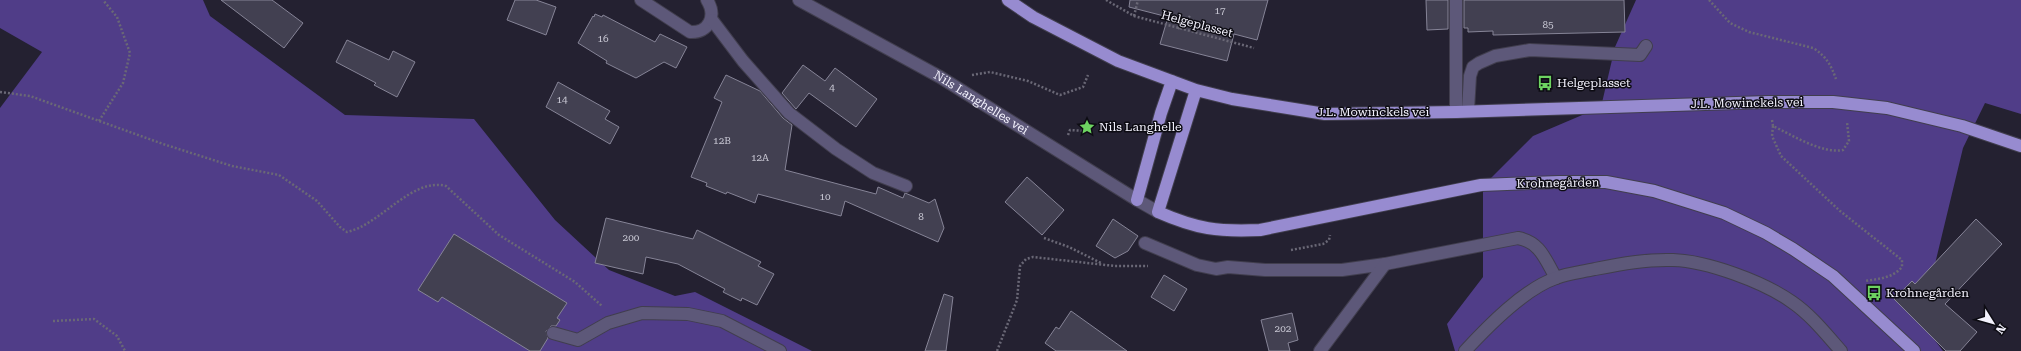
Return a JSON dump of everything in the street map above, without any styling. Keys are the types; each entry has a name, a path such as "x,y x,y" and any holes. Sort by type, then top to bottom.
{"main road":[{"name":"J.L. Mowinckels vei","path":"1008,0 1034,17 1118,60 1196,90 1232,99 1325,114 1768,102 1833,102 1887,108 1962,126 2021,146"},
{"path":"1137,200 1172,81"},
{"path":"1158,212 1196,90"},
{"name":"Krohnegården","path":"1158,212 1185,224 1224,232 1260,230 1481,185 1606,182 1654,191 1724,213 1766,232 1833,276 1914,351"}],"street":[{"path":"641,0 690,32 696,32 705,28 712,20"},
{"path":"707,0 712,13 712,20 743,61 789,113 819,137 873,173 906,186"},
{"name":"Nils Langhelles vei","path":"799,0 940,78 1158,212"},
{"path":"1456,0 1462,111"},
{"path":"1462,111 1473,67 1479,62 1495,56 1530,50 1640,55 1646,46"},
{"path":"1145,243 1197,265 1216,269 1228,267 1265,270 1342,270 1386,264 1518,238 1529,240 1537,246 1556,278"},
{"path":"1465,351 1484,330 1511,307 1530,292 1556,278 1629,262 1674,260 1712,267 1751,280 1792,302 1822,329 1841,351"},
{"path":"1320,351 1386,264"},
{"path":"553,333 578,340 608,323 642,314 688,314 722,321 780,351"}],"path":[{"path":"99,121 123,83 130,53 117,17 103,0"},
{"name":"Helgeplasset","path":"1106,0 1134,16 1178,29 1254,48"},
{"path":"1134,16 1138,0"},
{"path":"1709,0 1730,23 1749,32 1813,48 1822,53 1831,65 1836,79"},
{"path":"1178,29 1190,16"},
{"path":"969,76 990,72 1028,81 1060,95 1084,87 1088,75"},
{"path":"0,92 30,96 163,144 224,163 279,175 317,201 340,227 347,232 355,230 372,221 413,192 438,184 446,186 499,235 575,282 591,294 602,306 608,323"},
{"path":"1768,102 1773,126 1772,136 1781,156 1840,211 1902,260 1902,267 1898,272 1884,278 1859,282"},
{"path":"1773,126 1807,142 1835,151 1843,150 1849,141 1846,122"},
{"path":"1066,142 1070,130 1087,131"},
{"path":"997,351 1016,300 1022,262 1033,257 1104,264 1069,247 1044,238"},
{"path":"53,321 94,319 117,336 125,351"}],"shaded area":[{"path":"0,0 203,0 210,16 345,115 474,119 555,220 609,270 675,296 695,292 812,351 0,351 0,108 42,52 0,28"},
{"path":"1636,0 2021,0 2021,114 1985,103 1963,148 1921,322 1943,351 1455,351 1447,324 1483,277 1483,186 1533,136 1601,107 1615,47"}],"building":[{"path":"221,0 272,0 303,23 284,48"},
{"path":"515,0 536,0 556,7 546,35 507,20"},
{"path":"1130,0 1268,0 1257,40 1234,34 1227,61 1160,44 1168,17 1129,7"},
{"path":"1426,0 1448,0 1448,29 1427,30"},
{"path":"1464,0 1624,0 1625,32 1493,35 1493,31 1468,32 1468,28 1464,28"},
{"path":"595,14 602,17 603,15 655,42 660,34 687,47 676,68 664,62 636,78 606,63 607,61 578,43"},
{"path":"347,40 389,60 393,51 415,62 397,97 374,85 376,83 336,62"},
{"path":"803,65 825,81 835,68 877,99 856,127 809,93 796,109 782,93"},
{"path":"726,75 760,91 783,118 792,125 785,170 876,194 878,187 903,198 905,193 929,203 935,199 944,228 938,242 845,201 841,216 758,194 755,203 727,192 726,194 706,186 707,183 691,177 722,102 714,98"},
{"path":"558,82 610,111 605,119 619,127 610,144 546,107"},
{"path":"1027,177 1064,210 1042,235 1005,202"},
{"path":"606,218 693,239 697,230 761,262 758,266 774,274 757,305 742,298 741,301 723,292 725,289 678,264 646,257 643,274 595,263"},
{"path":"1113,219 1138,236 1128,251 1115,258 1096,246"},
{"path":"1976,219 2002,244 1945,304 1977,332 1960,351 1946,351 1894,299 1912,281 1915,284"},
{"path":"454,234 567,303 557,318 560,320 556,326 551,326 546,331 548,338 540,351 530,351 442,297 438,302 418,290"},
{"path":"1164,275 1187,289 1174,311 1151,297"},
{"path":"944,294 953,297 946,351 925,351"},
{"path":"1071,311 1127,351 1056,351 1045,343 1056,327 1059,329"},
{"path":"1292,313 1298,340 1288,343 1290,351 1269,351 1261,320"}],"place":[{"name":"Helgeplasset","path":"1545,83"},
{"name":"Nils Langhelle","path":"1087,127"},
{"name":"Krohnegården","path":"1874,293"}]}
